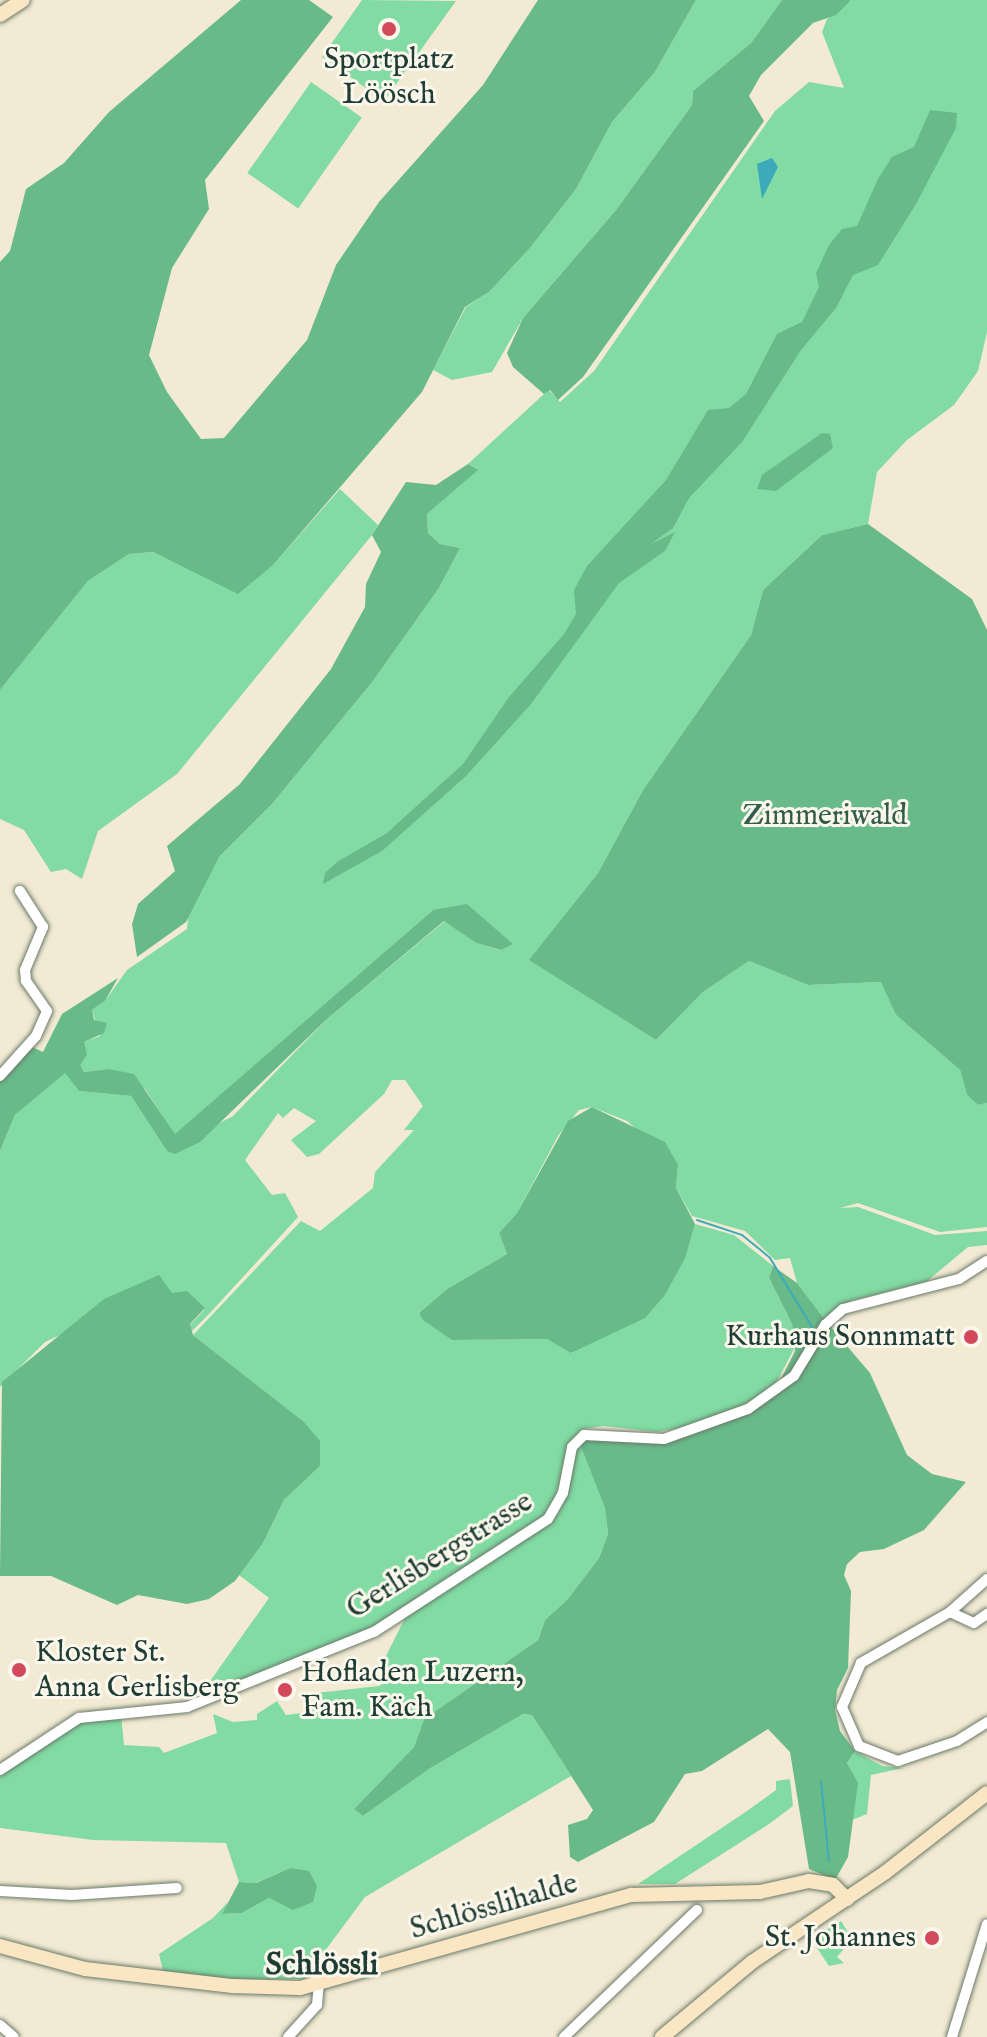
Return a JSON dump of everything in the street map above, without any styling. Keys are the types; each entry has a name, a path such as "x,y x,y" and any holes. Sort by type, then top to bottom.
{"main road":[{"path":"0,15 23,0"},
{"path":"662,2037 752,1962 847,1899 987,1793"},
{"path":"816,1882 833,1885 847,1899"},
{"path":"816,1882 833,1909"},
{"name":"Schlösslihalde","path":"0,1946 85,1969 267,1988 319,1984 627,1896 739,1893 816,1882"}],"street":[{"path":"0,1076 36,1036 45,1017 25,970 43,927 20,891"},
{"name":"Gerlisbergstrasse","path":"0,1770 79,1718 187,1707 374,1632 548,1519 563,1493 577,1439 594,1433 664,1439 748,1409 794,1376 832,1318 854,1305 959,1279 987,1261"},
{"path":"987,1579 950,1612 861,1663 843,1695 844,1721 859,1746 898,1761 957,1741 987,1722"},
{"path":"950,1612 974,1623 987,1614"},
{"path":"0,1891 72,1895 177,1888"},
{"path":"564,2037 697,1910"},
{"path":"952,2037 987,1924"},
{"path":"288,2037 317,2005 319,1984"},
{"path":"0,2025 14,2037"}],"green space":[{"path":"241,0 309,0 333,17 205,180 209,209 172,268 149,355 167,392 201,439 224,438 307,340 336,265 379,202 483,85 538,0 696,0 655,72 612,122 576,189 530,248 489,292 465,307 422,392 274,564 238,594 153,552 129,554 88,581 0,690 0,262 10,251 26,189 64,163 109,112"},
{"name":"Sportplatz Löösch","path":"362,0 456,1 384,101 322,57"},
{"path":"696,0 782,0 751,43 693,91 692,105 616,210 523,318 492,372 452,380 433,370 466,307 489,292 530,248 576,189 612,122 655,72"},
{"path":"782,0 851,0 836,15 813,23 761,75 749,96 764,121 583,377 558,400 550,390 544,394 513,367 507,353 523,318 616,210 692,105 693,91 751,43"},
{"path":"851,0 987,0 987,332 978,371 954,405 907,440 877,472 868,524 822,535 763,590 751,635 643,790 598,873 530,960 656,1040 703,992 749,961 808,985 882,982 896,1015 960,1070 967,1095 978,1105 987,1103 987,1227 940,1232 858,1203 840,1208 858,1207 935,1235 987,1231 987,1245 968,1247 926,1282 850,1301 826,1321 797,1283 790,1258 775,1260 745,1231 692,1216 676,1188 678,1165 627,1121 592,1107 579,1110 558,1136 517,1213 499,1233 507,1254 447,1289 419,1313 452,1340 547,1339 572,1353 686,1256 695,1224 734,1235 773,1266 769,1278 792,1324 794,1349 775,1385 749,1403 687,1427 657,1432 603,1426 583,1429 572,1439 551,1511 369,1632 196,1701 269,1598 239,1575 263,1543 284,1500 320,1466 303,1421 193,1335 301,1221 320,1231 373,1188 375,1172 414,1130 404,1130 423,1106 405,1080 392,1080 384,1094 319,1154 307,1157 291,1140 316,1121 294,1108 283,1118 278,1113 245,1160 272,1195 285,1193 298,1217 192,1331 190,1325 205,1309 87,1313 71,1330 45,1342 0,1387 0,1151 15,1115 65,1072 79,1091 131,1096 167,1151 233,1116 327,1019 445,921 476,943 500,950 512,944 490,926 433,910 175,1135 145,1089 108,1069 84,1072 79,1065 84,1042 100,1036 92,1010 105,1001 127,970 187,929 189,908 219,857 272,804 373,681 439,588 460,548 440,544 428,533 427,514 477,470 468,464 544,394 549,390 560,402 594,371 775,111 809,82 844,88 822,32 827,19"},
{"name":"Sportplatz Löösch","path":"311,82 362,118 298,208 247,173"},
{"path":"930,110 957,113 956,128 916,204 878,265 853,275 836,308 801,350 742,442 689,498 673,528 651,544 675,532 665,551 619,583 531,704 466,776 382,851 323,884 325,873 337,862 387,833 463,764 509,697 564,634 576,614 574,590 587,566 666,480 708,410 729,408 746,394 777,334 802,322 819,287 816,273 829,245 842,229 857,226 878,179 892,157 914,147"},
{"path":"822,433 830,434 833,448 776,491 757,489 762,475"},
{"path":"468,464 478,470 427,514 428,533 440,544 460,548 439,588 373,681 272,804 219,857 186,922 137,957 132,924 138,904 175,871 167,846 240,784 331,669 365,607 366,584 381,552 372,535 406,482 436,485"},
{"path":"340,489 378,525 372,535 177,774 98,831 82,879 66,869 51,872 24,830 0,819 0,690 88,581 129,554 153,552 182,566 274,564"},
{"name":"Zimmeriwald","path":"868,524 972,599 987,630 987,1103 978,1105 967,1095 960,1070 896,1015 881,982 808,985 749,961 703,992 656,1040 529,960 598,873 643,790 751,635 763,590 822,535"},
{"path":"467,904 513,944 501,950 476,943 444,921 327,1019 200,1142 175,1154 167,1151 131,1096 79,1091 65,1073 15,1115 0,1151 0,1080 32,1047 43,1052 62,1014 118,978 105,1001 92,1010 94,1020 107,1023 104,1033 84,1042 87,1055 80,1065 84,1072 108,1069 134,1074 175,1134 433,910"},
{"path":"592,1107 665,1142 678,1165 676,1188 695,1224 686,1256 665,1295 645,1318 571,1353 547,1339 452,1340 423,1320 419,1313 447,1289 507,1254 499,1233 517,1213 568,1121"},
{"path":"773,1266 797,1283 826,1321 810,1354 778,1385 795,1351 792,1324 769,1278"},
{"path":"159,1275 172,1293 187,1291 205,1308 190,1324 193,1335 303,1421 320,1441 320,1466 284,1500 263,1543 235,1581 209,1599 187,1604 138,1595 117,1605 51,1576 0,1576 2,1382 104,1299"},
{"path":"830,1326 870,1373 907,1455 932,1474 966,1482 924,1530 884,1549 860,1552 847,1564 844,1575 851,1591 848,1668 837,1690 835,1710 840,1731 855,1751 847,1763 858,1783 848,1857 835,1880 809,1869 790,1752 768,1729 702,1771 685,1774 654,1822 578,1862 570,1857 568,1825 587,1819 593,1810 532,1715 523,1714 429,1769 363,1816 354,1809 414,1747 424,1719 538,1640 545,1620 567,1600 599,1558 608,1534 605,1508 579,1442 595,1435 685,1437 747,1414 795,1379"},
{"path":"579,1442 605,1507 608,1534 599,1558 567,1600 545,1620 538,1640 424,1719 414,1747 354,1809 363,1816 429,1769 523,1714 532,1715 571,1776 365,1897 304,1979 235,1980 163,1971 159,1954 213,1918 228,1902 223,1914 242,1913 269,1898 293,1909 290,1868 255,1883 239,1882 226,1843 93,1840 0,1828 0,1773 74,1723 121,1714 124,1745 159,1747 164,1753 217,1733 213,1714 233,1722 257,1720 257,1714 277,1701 286,1715 310,1712 317,1705 316,1693 379,1686 387,1681 385,1658 406,1616 558,1514"},
{"path":"855,1751 882,1766 903,1768 871,1775 867,1814 852,1820 857,1783 847,1763"},
{"path":"790,1779 793,1806 769,1824 675,1884 638,1884 776,1790 776,1781"},
{"path":"290,1868 309,1871 317,1886 313,1902 293,1910 269,1898 242,1913 222,1914 239,1882 256,1883"},
{"path":"841,1921 852,1939 837,1957 844,1963 829,1966 811,1939"}],"water":[{"path":"772,158 778,167 762,199 757,164"}],"waterway":[{"path":"697,1220 742,1235 770,1258 814,1330"},
{"path":"821,1781 829,1861"}],"place":[{"name":"Sportplatz Löösch","path":"389,29"},
{"name":"Kurhaus Sonnmatt","path":"971,1337"},
{"name":"Kloster St. Anna Gerlisberg","path":"19,1670"},
{"name":"Hofladen Luzern, Fam. Käch","path":"285,1690"},
{"name":"St. Johannes","path":"932,1938"}],"district":[{"name":"Schlössli","path":"322,1966"}]}
